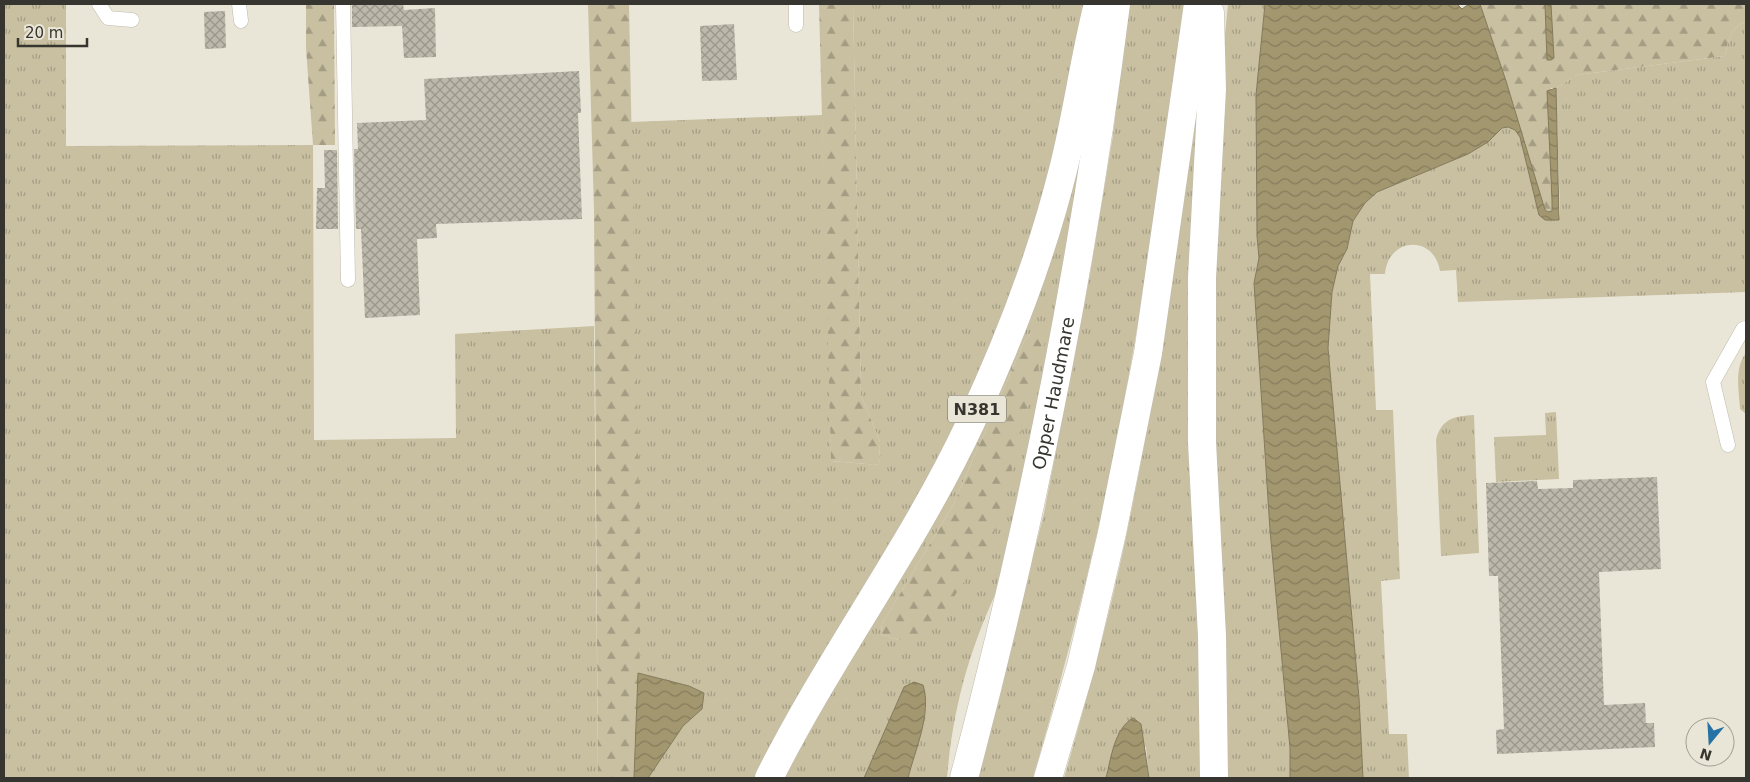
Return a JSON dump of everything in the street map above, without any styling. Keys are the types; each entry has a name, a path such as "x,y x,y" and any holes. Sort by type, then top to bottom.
{"highway":[{"name":"N381","path":"770,778 811,700 891,569 943,478 971,423 998,361 1036,259 1062,174 1098,4"},
{"name":"Opper Haudmare","path":"964,778 1004,626 1073,291 1100,134 1116,4"},
{"path":"1048,778 1081,666 1112,533 1148,353 1198,4"},
{"path":"1210,4 1212,89 1202,278 1202,442 1212,636 1214,778"}],"lane":[{"path":"100,4 108,18 132,20"},
{"path":"239,4 241,21"},
{"path":"343,4 348,280"},
{"path":"796,4 796,25"},
{"path":"1728,445 1713,382 1743,329 1746,328"}],"green space":[{"path":"4,4 66,4 66,146 313,145 314,440 456,438 455,334 594,326 598,778 4,778"},
{"path":"306,4 334,4 335,145 313,145 306,48"},
{"path":"588,4 629,4 640,549 640,648 634,778 598,778 594,211"},
{"path":"819,4 853,4 861,395 880,442 879,465 831,461"},
{"path":"853,4 1088,4 1068,125 981,381 762,778 648,778 683,726 702,709 704,693 689,686 638,673 640,648 630,122 822,115 829,309 831,461 879,465 880,442 861,395"},
{"path":"1128,4 1184,4 1147,267 1125,398 1098,529 1059,685 1033,778 976,778 1044,513 1090,274 1113,135"},
{"path":"1228,4 1265,4 1256,95 1257,236 1259,258 1254,283 1270,530 1290,748 1290,778 1223,778 1209,379 1224,44"},
{"path":"1480,4 1545,4 1547,60 1554,58 1551,4 1746,4 1746,22 1733,31 1725,56 1577,75 1556,88 1551,88 1552,211 1548,212 1545,210 1506,81"},
{"path":"1746,22 1746,292 1458,302 1456,270 1440,271 1436,259 1429,251 1421,246 1411,245 1402,247 1394,253 1388,262 1385,274 1370,274 1376,410 1393,410 1400,579 1381,581 1389,734 1407,734 1409,778 1363,778 1359,698 1328,348 1332,292 1338,266 1347,249 1353,221 1365,203 1377,192 1468,154 1488,142 1501,128 1507,127 1515,130 1520,137 1539,215 1559,219 1556,88 1577,75 1725,56 1733,31"},
{"path":"1198,104 1207,778 1149,778 1146,747 1117,738 1106,778 1064,778 1105,628 1137,483 1165,321"},
{"path":"1087,129 1064,270 1001,582 980,630 965,677 954,726 947,778 908,778 926,708 904,687 864,778 779,778 898,574","holes":["1033,330 899,640 881,634 882,624 953,505 1024,342"]},
{"path":"1033,330 1045,342 992,541 927,636 899,640 881,634 882,624 953,505 1024,342"},
{"path":"1746,353 1746,414 1740,409 1738,380 1742,359"},
{"path":"1556,412 1559,479 1496,482 1494,437 1546,435 1545,413"},
{"path":"1474,415 1479,553 1441,556 1436,440 1441,427 1449,420 1460,416"}],"water":[{"path":"1265,4 1457,4 1462,9 1469,4 1480,4 1506,81 1545,210 1548,212 1552,211 1552,200 1547,91 1556,88 1559,220 1545,220 1539,215 1520,137 1515,130 1508,127 1502,128 1488,142 1468,154 1377,192 1365,203 1353,221 1347,249 1338,266 1332,292 1328,348 1359,698 1363,778 1290,778 1290,748 1270,530 1254,283 1259,258 1257,236 1256,95"},
{"path":"1545,4 1551,4 1554,58 1551,60 1547,60"},
{"path":"638,673 689,686 704,693 702,709 683,726 648,778 634,778"},
{"path":"914,682 923,685 925,707 922,731 908,778 864,778 904,687"},
{"path":"1133,718 1141,724 1149,778 1106,778 1117,737 1121,729"}],"building":[{"path":"352,4 403,4 404,10 435,8 436,57 404,58 402,26 352,27"},
{"path":"225,11 226,48 205,49 204,12"},
{"path":"734,24 737,80 702,81 700,26"},
{"path":"579,71 581,113 578,113 582,219 436,224 437,238 417,239 420,315 365,318 361,229 356,229 354,149 358,149 357,123 426,120 424,79"},
{"path":"324,150 337,150 338,229 316,229 317,188 325,188"},
{"path":"1657,477 1661,569 1599,572 1604,705 1645,703 1646,723 1654,723 1655,747 1497,754 1496,730 1504,729 1498,576 1489,576 1486,483 1537,481 1538,489 1573,488 1573,480"}]}
